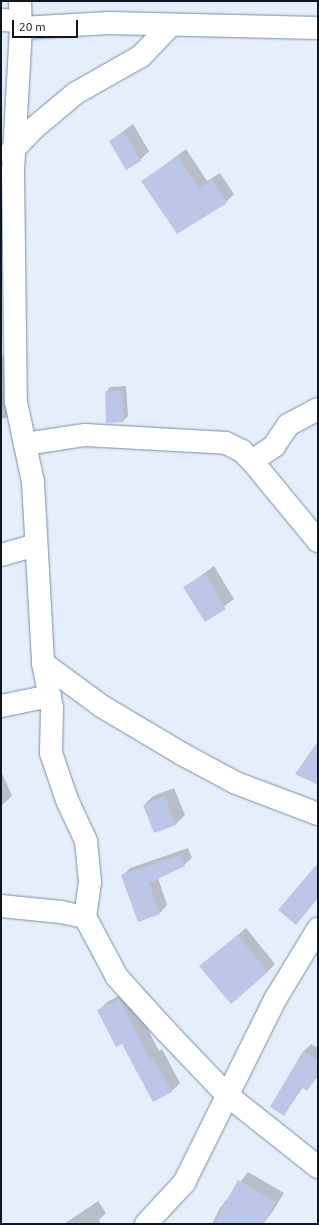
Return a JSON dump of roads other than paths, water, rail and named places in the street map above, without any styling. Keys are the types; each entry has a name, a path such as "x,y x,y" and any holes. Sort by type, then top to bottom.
{"street":[{"path":"318,28 170,26 16,18 8,155 8,344 18,419 33,482 43,663 50,696 51,753 67,800 86,841 90,882 85,917 117,977 227,1095 318,1167"},
{"path":"8,155 81,89 141,56 170,26"},
{"path":"252,461 274,446 288,425 318,409"},
{"path":"25,444 85,435 218,442 233,446 252,461 318,541"},
{"path":"1,555 36,545"},
{"path":"43,663 103,707 157,740 236,783 318,814"},
{"path":"1,706 50,696"},
{"path":"1,906 61,912 85,917"},
{"path":"146,1224 184,1183 204,1148 227,1095 276,998 318,929"}]}
